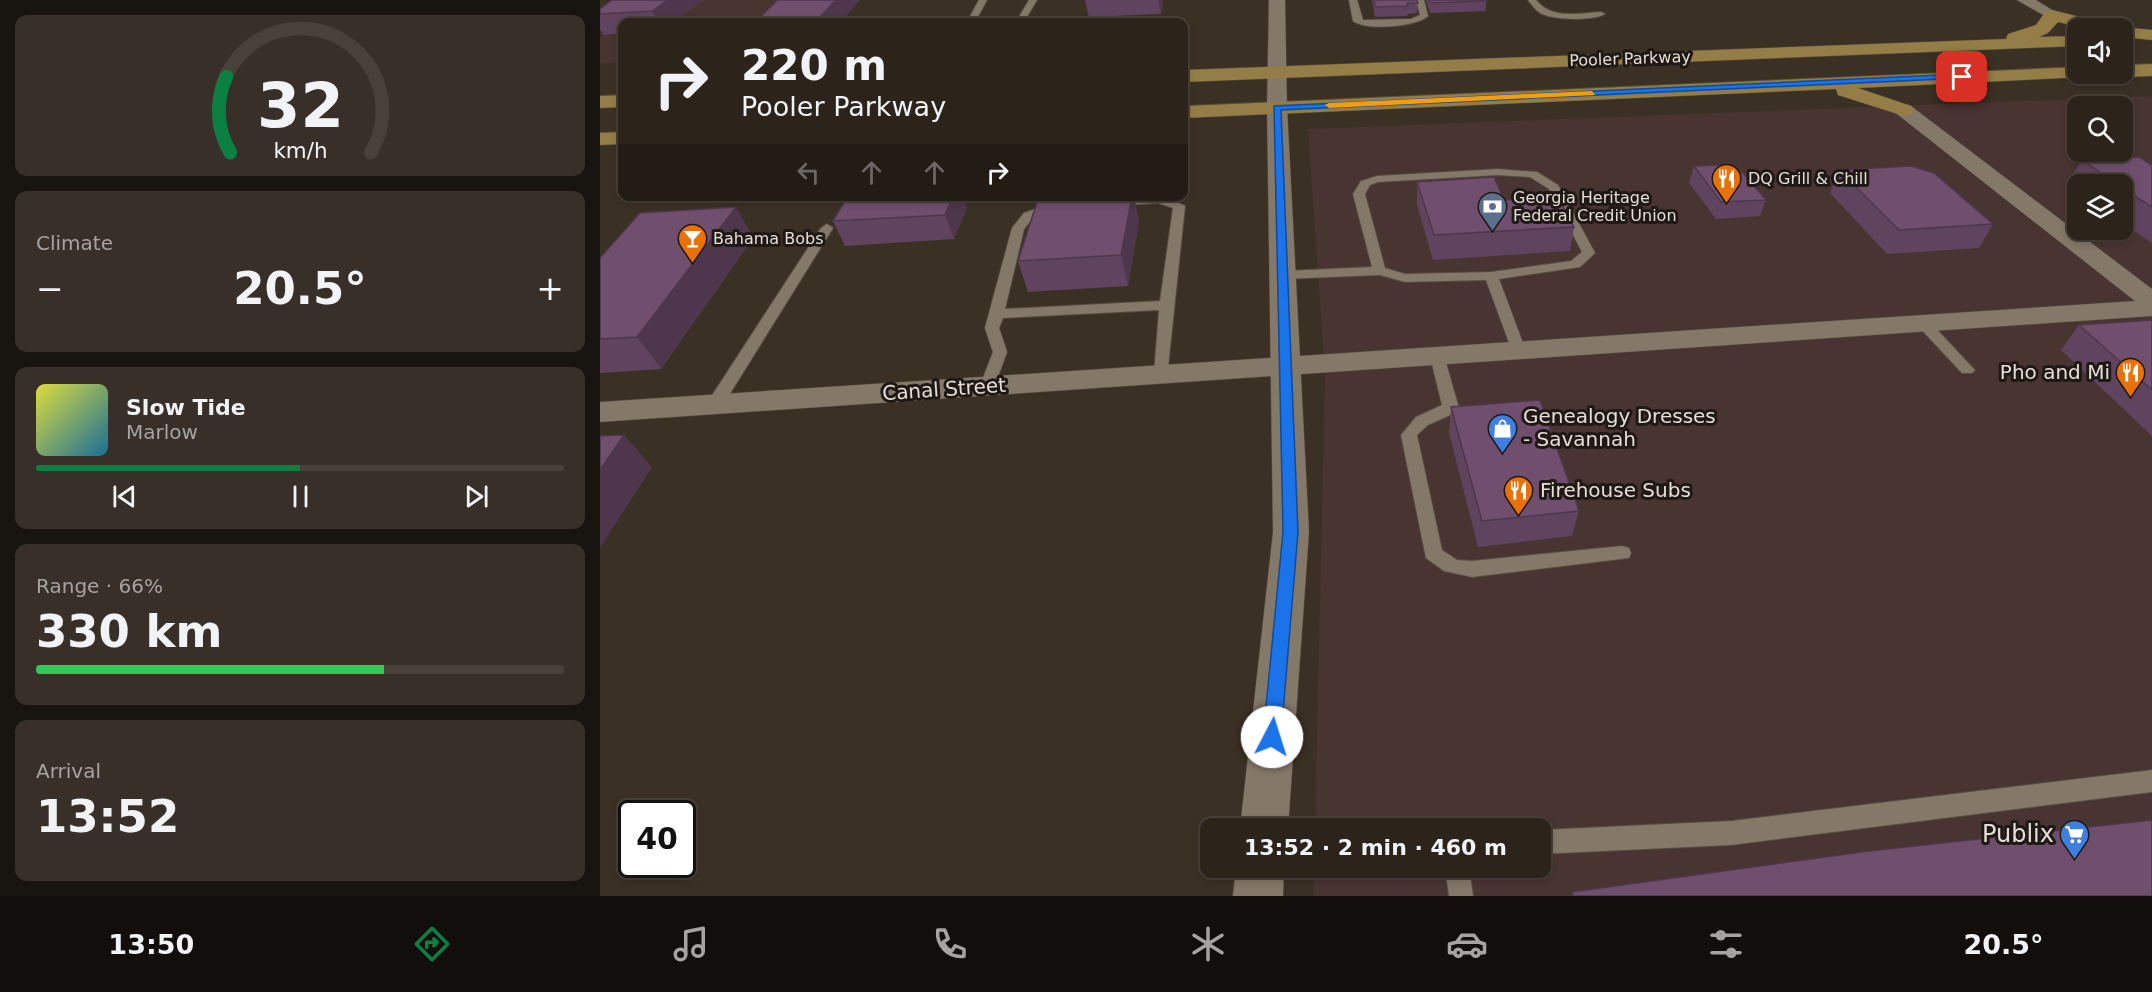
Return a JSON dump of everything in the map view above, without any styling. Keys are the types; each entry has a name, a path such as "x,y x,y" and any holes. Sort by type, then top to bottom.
{"main road":[{"path":"1980,43 2043,30 2049,24 2052,15 2067,19"},
{"path":"2133,33 2152,35"},
{"path":"2133,40 2152,40"},
{"name":"Pooler Parkway","path":"1188,76 2067,41"},
{"path":"1886,47 1865,57 1858,65 1867,81 1904,110"},
{"path":"2133,71 2152,70"},
{"name":"Pooler Parkway","path":"1188,112 2067,73"},
{"path":"1904,110 1911,96 1922,88 1968,76"},
{"path":"1784,85 1854,93 1904,110"},
{"path":"600,102 618,100"},
{"path":"600,139 618,138"}],"street":[{"path":"1265,818 1291,532 1277,107 1277,0"},
{"path":"2025,0 2052,15"},
{"path":"1904,110 2152,302"},
{"name":"Canal Street","path":"600,412 2152,308"},
{"path":"1258,896 1259,878"}],"lane":[{"path":"973,18 983,0"},
{"path":"1022,18 1033,0"},
{"path":"1353,0 1357,21 1362,23 1413,22 1424,16 1420,0"},
{"path":"1523,0 1530,12 1548,15 1601,14"},
{"path":"1532,0 1538,10 1548,15"},
{"path":"1284,275 1380,271 1405,278 1491,276 1575,264 1589,253 1554,187 1533,174 1487,173 1377,179 1365,183 1359,194 1374,257 1380,271"},
{"path":"1103,202 1122,201"},
{"path":"1162,374 1166,305 1179,206 1165,201"},
{"path":"988,386 1000,352 992,328 1018,228 1022,222 1044,208 1070,204"},
{"path":"716,405 827,228"},
{"path":"1491,276 1519,351"},
{"path":"997,314 1166,305"},
{"path":"1924,324 1967,370"},
{"path":"1437,356 1451,408 1424,419 1414,426 1409,435 1433,553 1444,563 1457,569 1622,553"},
{"path":"1551,841 1731,833 2152,781"},
{"path":"1459,878 1461,896"}],"shaded area":[{"path":"649,0 860,0 844,18 625,18"},
{"path":"618,23 618,62 600,64 600,37"},
{"path":"2152,96 2152,896 1313,896 1314,878 1551,878 1551,818 1315,818 1325,375 1308,129 2067,99 2067,162 2133,162 2133,97"}],"building":[{"path":"612,0 668,0 652,11 600,14 600,9"},
{"path":"778,0 836,0 819,18 759,18"},
{"path":"1374,0 1417,0 1418,3 1407,3 1408,6 1375,7"},
{"path":"1429,0 1486,0 1487,1 1430,3"},
{"path":"2133,157 2139,157 2152,165 2152,207 2133,195 2133,174 2103,174 2085,162 2133,162"},
{"path":"1727,165 1734,173 1743,173 1766,200 1721,202 1694,166"},
{"path":"1911,166 1934,173 1993,224 1899,230 1839,170"},
{"path":"1494,177 1504,200 1558,197 1574,227 1434,235 1417,182"},
{"path":"845,201 951,201 945,215 833,221"},
{"path":"1037,201 1131,201 1121,255 1018,261"},
{"path":"736,207 637,337 600,339 600,258 640,213"},
{"path":"2152,320 2152,390 2079,325"},
{"path":"1540,400 1579,511 1482,521 1451,407"},
{"path":"624,435 600,470 600,436"},
{"path":"2152,820 2152,896 1573,896 1572,892 1869,851"}],"slow traffic":[{"path":"1329,105 1592,93"}],"place":[{"name":"DQ Grill & Chill","path":"1727,204"},
{"name":"Georgia Heritage Federal Credit Union","path":"1492,232"},
{"name":"Bahama Bobs","path":"692,264"},
{"name":"Pho and Mi","path":"2131,398"},
{"name":"Genealogy Dresses - Savannah","path":"1502,454"},
{"name":"Firehouse Subs","path":"1519,516"},
{"name":"Publix","path":"2075,860"}],"route":[{"path":"1272,737 1291,532 1277,107 1962,77"}]}
